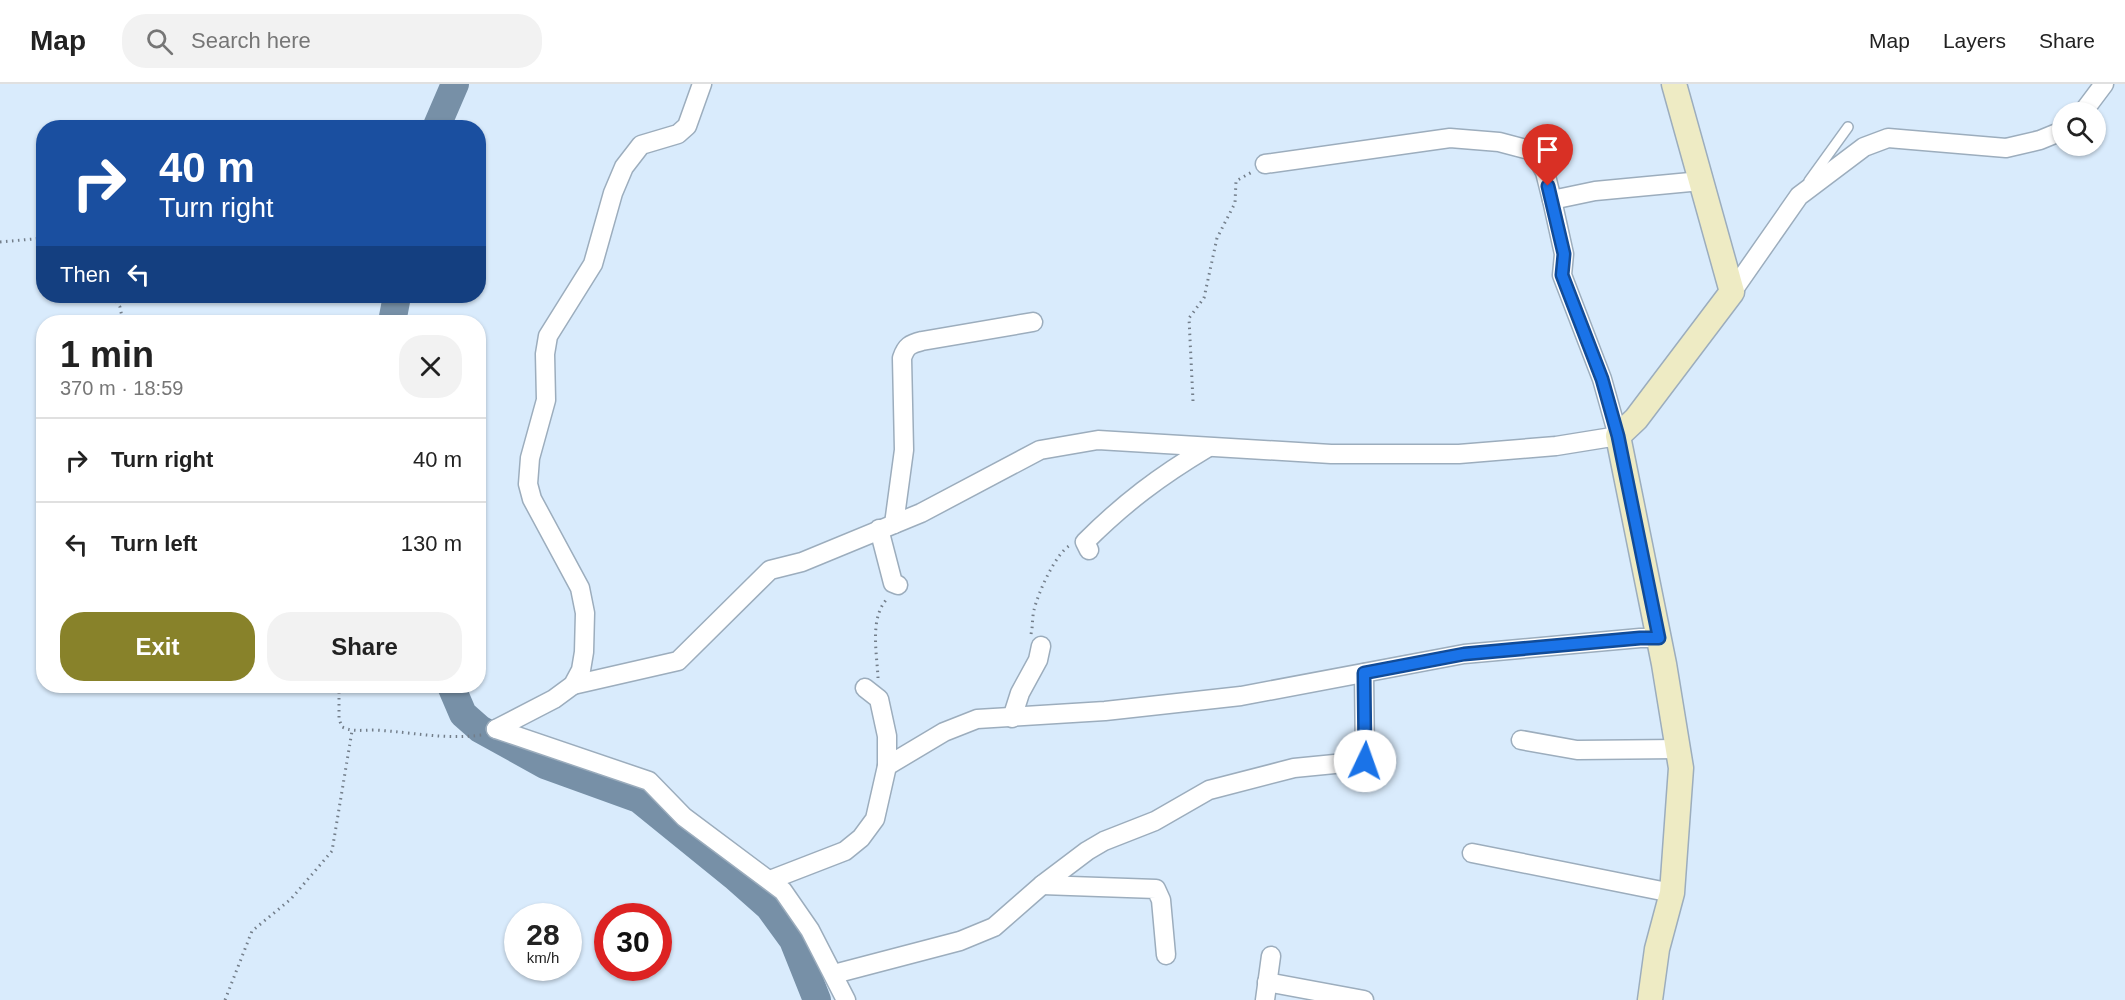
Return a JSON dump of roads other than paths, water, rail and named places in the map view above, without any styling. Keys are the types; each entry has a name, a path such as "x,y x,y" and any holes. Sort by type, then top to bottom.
{"street":[{"path":"573,685 581,670 584,652 585,613 580,588 532,499 528,484 530,458 546,400 545,354 548,336 593,264 613,193 624,167 641,145 678,134 687,126 702,84"},
{"path":"1674,84 1732,292"},
{"path":"2090,102 2104,84"},
{"path":"846,1000 810,930 783,891 684,817 649,781 496,729 554,699 573,685 678,661 770,570 802,562 921,513 1040,450 1098,440 1331,454 1459,454 1556,446 1618,436 1636,418 1732,292 1799,196 1864,147 1888,138 2006,148 2040,141 2052,136"},
{"path":"1265,164 1450,138 1499,142 1533,151 1545,172 1564,254 1562,275 1602,379 1618,436 1659,638 1681,768 1672,893 1657,949 1650,1000"},
{"path":"1552,200 1605,189 1701,182"},
{"path":"896,584 886,527 904,450 902,358 905,349 911,344 922,341 1033,322"},
{"path":"1087,546 1151,483 1207,448"},
{"path":"887,766 965,722 977,719 1105,711 1241,696 1464,654 1659,638"},
{"path":"1012,718 1020,693 1038,660 1035,644"},
{"path":"834,974 980,933 994,927 1012,914 1067,864 1104,841 1155,821 1209,790 1294,768 1365,761 1364,673"},
{"path":"770,880 837,856 861,838 875,819 887,766 887,736 872,694"},
{"path":"1521,740 1577,750 1678,749"},
{"path":"1472,852 1672,893"},
{"path":"1042,885 1156,889 1161,900 1166,956"},
{"path":"1271,956 1266,991 1364,1000"}],"lane":[{"path":"1799,196 1848,127"}],"waterway":[{"path":"439,120 455,84"},
{"path":"393,315 396,303"},
{"path":"454,693 463,714 480,729 545,765 639,799 734,876 769,907 793,940 817,1000"}]}
